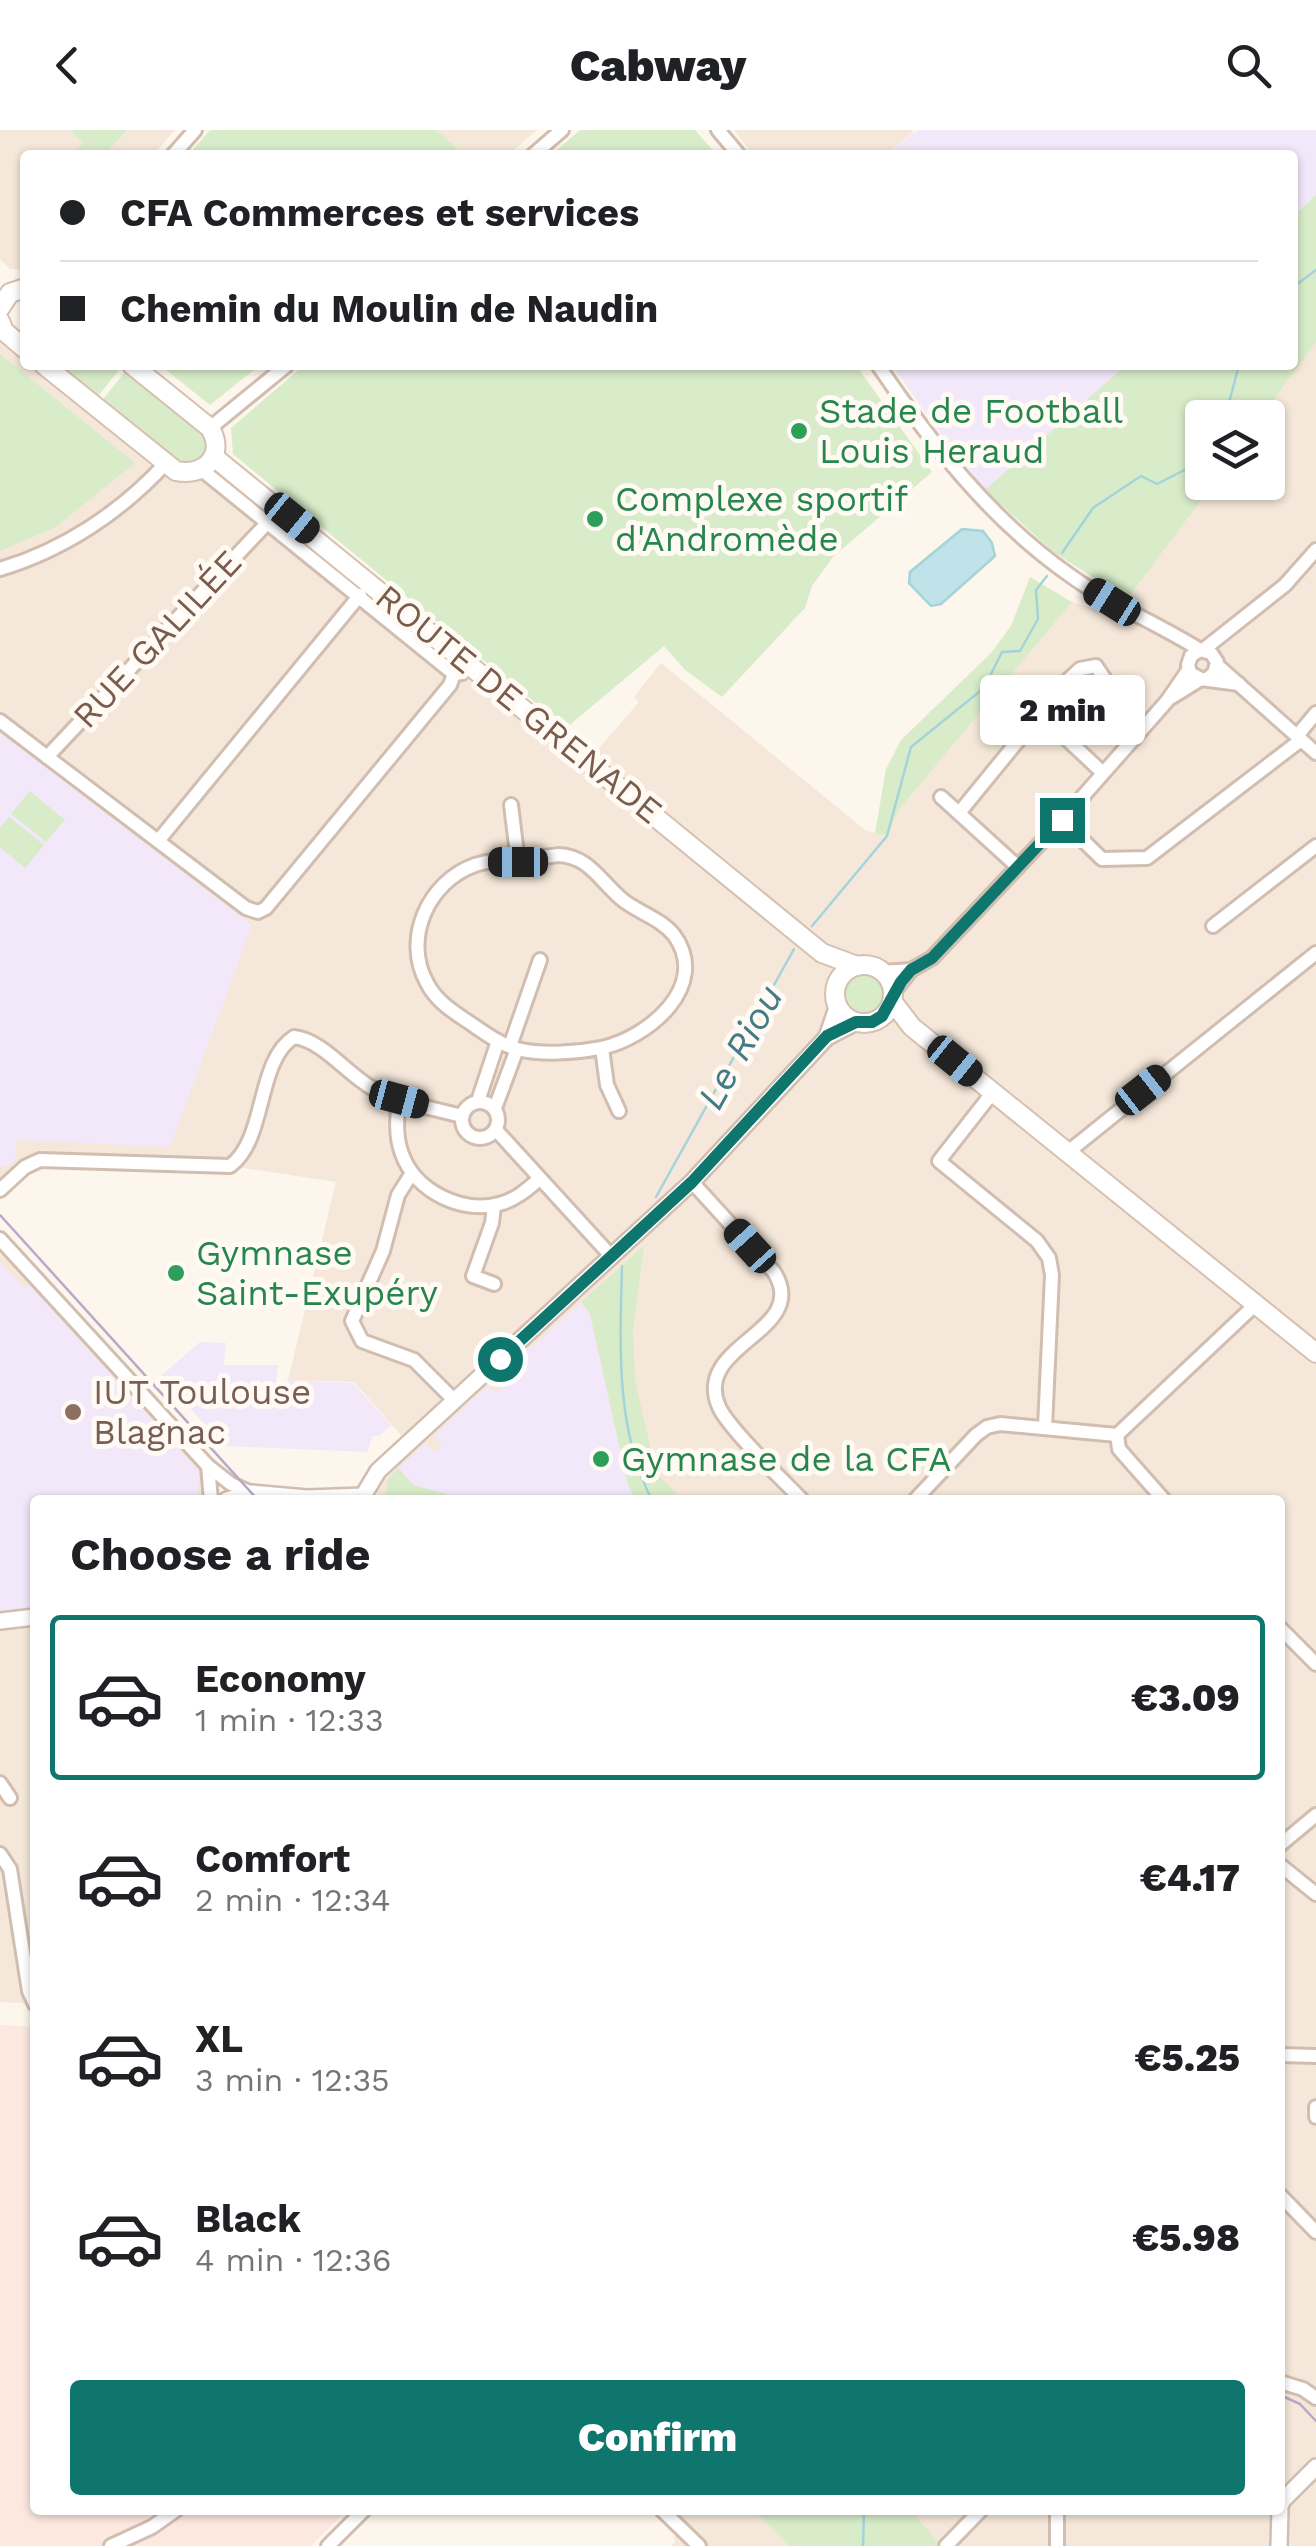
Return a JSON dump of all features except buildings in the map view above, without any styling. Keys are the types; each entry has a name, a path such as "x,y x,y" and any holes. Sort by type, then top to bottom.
{"main road":[{"path":"0,321 4,331 20,345"},
{"path":"50,370 166,464 186,473 208,464 216,442 210,428 138,370"},
{"name":"ROUTE DE GRENADE","path":"208,464 474,666 822,953"},
{"path":"822,953 884,972 893,997 912,1027 1316,1352"},
{"path":"822,953 838,983 838,1006 845,1016 856,1022 877,1020 912,1027"},
{"path":"838,983 856,966"},
{"path":"877,1020 887,1012 893,997"}],"street":[{"path":"177,150 195,130"},
{"path":"539,150 562,130"},
{"path":"718,130 735,150"},
{"path":"210,428 281,370"},
{"path":"882,370 945,456 1009,526 1069,574 1208,656 1316,753"},
{"path":"0,568 53,550 95,525 166,464"},
{"path":"208,464 268,521 454,674"},
{"name":"RUE GALILÉE","path":"47,757 268,521"},
{"path":"884,972 911,970 932,958 1167,701 1188,665 1208,656 1230,629 1285,585 1316,550"},
{"path":"158,842 360,596"},
{"path":"1166,633 1188,665 1204,678 1238,684"},
{"path":"1167,701 1204,678 1208,656"},
{"path":"0,721 246,908 258,912 304,864 450,685 454,674 474,666"},
{"path":"959,812 1066,682"},
{"path":"1062,820 1102,858 1148,858 1286,753 1316,713"},
{"path":"1040,714 1103,773"},
{"path":"941,797 1018,867"},
{"path":"512,805 518,862"},
{"path":"1213,926 1316,846"},
{"path":"558,855 579,859 622,900 676,938 685,964 684,980 670,1007 622,1041 602,1048 554,1052 508,1045 442,1003 420,970 417,938 428,904 456,874 484,862 518,862 558,855"},
{"path":"1068,1152 1316,953"},
{"path":"496,1130 484,1138 470,1135 462,1116 465,1109 478,1101 508,1045 540,960"},
{"path":"893,997 911,970"},
{"path":"827,1036 838,1006"},
{"path":"375,1486 378,1471 692,1182 827,1036 856,1022"},
{"path":"0,1190 40,1160 230,1166 244,1152 278,1054 294,1037 306,1040 370,1087 462,1116"},
{"path":"494,1108 508,1045"},
{"path":"602,1048 607,1085 619,1111"},
{"path":"993,1092 938,1161 1037,1241 1050,1258 1045,1427"},
{"path":"399,1099 398,1144 412,1174 434,1193 448,1200 494,1206 516,1198 539,1179"},
{"path":"478,1101 494,1108 498,1114 496,1130 612,1257"},
{"path":"412,1174 398,1194 383,1251 352,1321 362,1341 414,1360 455,1401"},
{"path":"692,1182 782,1284 784,1295 779,1309 727,1359 719,1370 715,1390 724,1416 797,1495"},
{"path":"494,1206 473,1276 494,1284"},
{"path":"0,1239 208,1466 231,1484 252,1493"},
{"path":"921,1495 987,1427 1000,1424 1117,1434 1256,1304"},
{"path":"1117,1434 1120,1448 1160,1495"},
{"path":"208,1466 211,1495"},
{"path":"245,1495 290,1495"},
{"path":"0,1620 30,1617"},
{"path":"1285,1633 1314,1659"},
{"path":"0,1783 10,1798"},
{"path":"1285,1842 1316,1815"},
{"path":"0,1854 10,1869 30,1981"},
{"path":"1285,1869 1316,1894"},
{"path":"1285,2056 1316,2056"},
{"path":"1316,2106 1316,2117"},
{"path":"1285,2205 1316,2232"},
{"path":"1285,2383 1304,2389 1316,2398"},
{"path":"1285,2501 1316,2467"},
{"path":"111,2546 169,2515"},
{"path":"131,2546 179,2515"},
{"path":"328,2546 359,2515"},
{"path":"667,2515 698,2546"},
{"path":"956,2542 977,2515"},
{"path":"1057,2515 1057,2546"},
{"path":"1279,2546 1280,2515"}],"shaded area":[{"path":"0,130 175,130 157,150 20,150 20,270 10,269 0,259"},
{"path":"437,130 537,130 514,150 459,150"},
{"path":"734,130 914,132 891,150 749,150"},
{"path":"918,130 1316,130 1316,195 1298,211 1298,150 892,150"},
{"path":"0,321 20,343 20,370 50,370 176,471 212,461 521,705 514,715 580,770 639,702 634,697 661,663 865,830 886,836 898,811 1072,602 1114,615 1200,500 1285,500 1285,400 1273,400 1316,342 1316,2546 671,2546 676,2541 673,2538 686,2526 675,2515 1285,2515 1285,1495 377,1495 377,1483 408,1443 354,1382 288,1380 336,1182 230,1166 37,1163 0,1199"},
{"path":"895,370 1120,370 986,491"},
{"path":"0,733 252,925 170,1147 16,1140 15,1161 0,1166"},
{"name":"IUT Toulouse Blagnac","path":"0,1247 3,1252 12,1249 208,1466 211,1495 30,1495 30,2004 0,2002"},
{"name":"IUT Toulouse Blagnac","path":"0,1262 24,1288 29,1285 199,1471 198,1495 30,1495 30,1608 0,1611"},
{"path":"581,1302 590,1314 633,1495 448,1495 414,1485 398,1468 425,1444 434,1452 442,1444 434,1435 488,1386 496,1393 505,1384 499,1377"},
{"path":"200,1342 226,1343 224,1365 278,1365 276,1383 353,1383 391,1425 379,1436 372,1436 368,1452 224,1446 161,1376"},
{"path":"0,2025 30,2027 30,2515 342,2515 311,2546 0,2546"}],"green space":[{"path":"70,130 127,130 109,150 77,150 83,143"},
{"path":"210,130 437,130 459,150 192,150"},
{"path":"580,130 695,130 713,150 557,150"},
{"path":"1316,195 1316,342 1298,367 1298,211"},
{"path":"0,354 135,463 54,528 0,551"},
{"path":"58,370 119,370 95,400"},
{"path":"126,370 131,370 205,429 208,457 180,467 100,403"},
{"path":"166,370 254,370 210,405"},
{"name":"Complexe sportif d'Andromède","path":"298,370 860,370 932,472 833,557 812,586 805,608 722,697 685,670 664,646 566,728 233,454 231,428"},
{"path":"1120,370 1295,370 1273,400 1185,400 1185,500 1201,500 1127,599 1052,551 985,490"},
{"path":"1030,577 1072,602 898,811 887,836 875,833 886,769 901,740 991,653 1011,626"},
{"path":"30,791 65,820 46,842 11,814"},
{"path":"9,817 44,845 25,868 0,847 0,827"},
{"path":"865,973 880,979 886,994 880,1009 865,1015 850,1009 844,994 850,979"},
{"path":"644,1246 633,1329 635,1380 656,1472 677,1495 633,1495 590,1314 581,1302"},
{"path":"398,1468 414,1485 449,1495 385,1495 388,1479"},
{"path":"758,2515 915,2515 938,2542 934,2546 789,2546"}],"water":[{"path":"962,529 983,531 995,556 941,604 931,606 909,583 910,572"}],"waterway":[{"name":"Le Riou","path":"1298,284 1316,270"},
{"name":"Le Riou","path":"1230,400 1238,370"},
{"name":"Le Riou","path":"1062,553 1093,508 1141,476 1157,484 1185,470"},
{"name":"Le Riou","path":"812,926 887,836 911,747 984,688 1002,652 1020,651 1038,619 1036,590 1047,576"},
{"name":"Le Riou","path":"656,1197 794,949"},
{"name":"Le Riou","path":"622,1266 622,1386 631,1444 650,1495"},
{"name":"Le Riou","path":"863,2546 864,2515"}],"tram line":[{"path":"0,1215 253,1495"},
{"path":"1285,2397 1300,2404 1316,2421"}],"place":[{"name":"Stade de Football Louis Heraud","path":"799,431"},
{"name":"Complexe sportif d'Andromède","path":"595,519"},
{"name":"Gymnase Saint-Exupéry","path":"176,1273"},
{"name":"IUT Toulouse Blagnac","path":"73,1412"},
{"name":"Gymnase de la CFA","path":"601,1459"}],"route":[{"path":"500,1359 692,1182 827,1036 856,1022 872,1022 882,1016 911,970 932,958 1062,820"}]}
